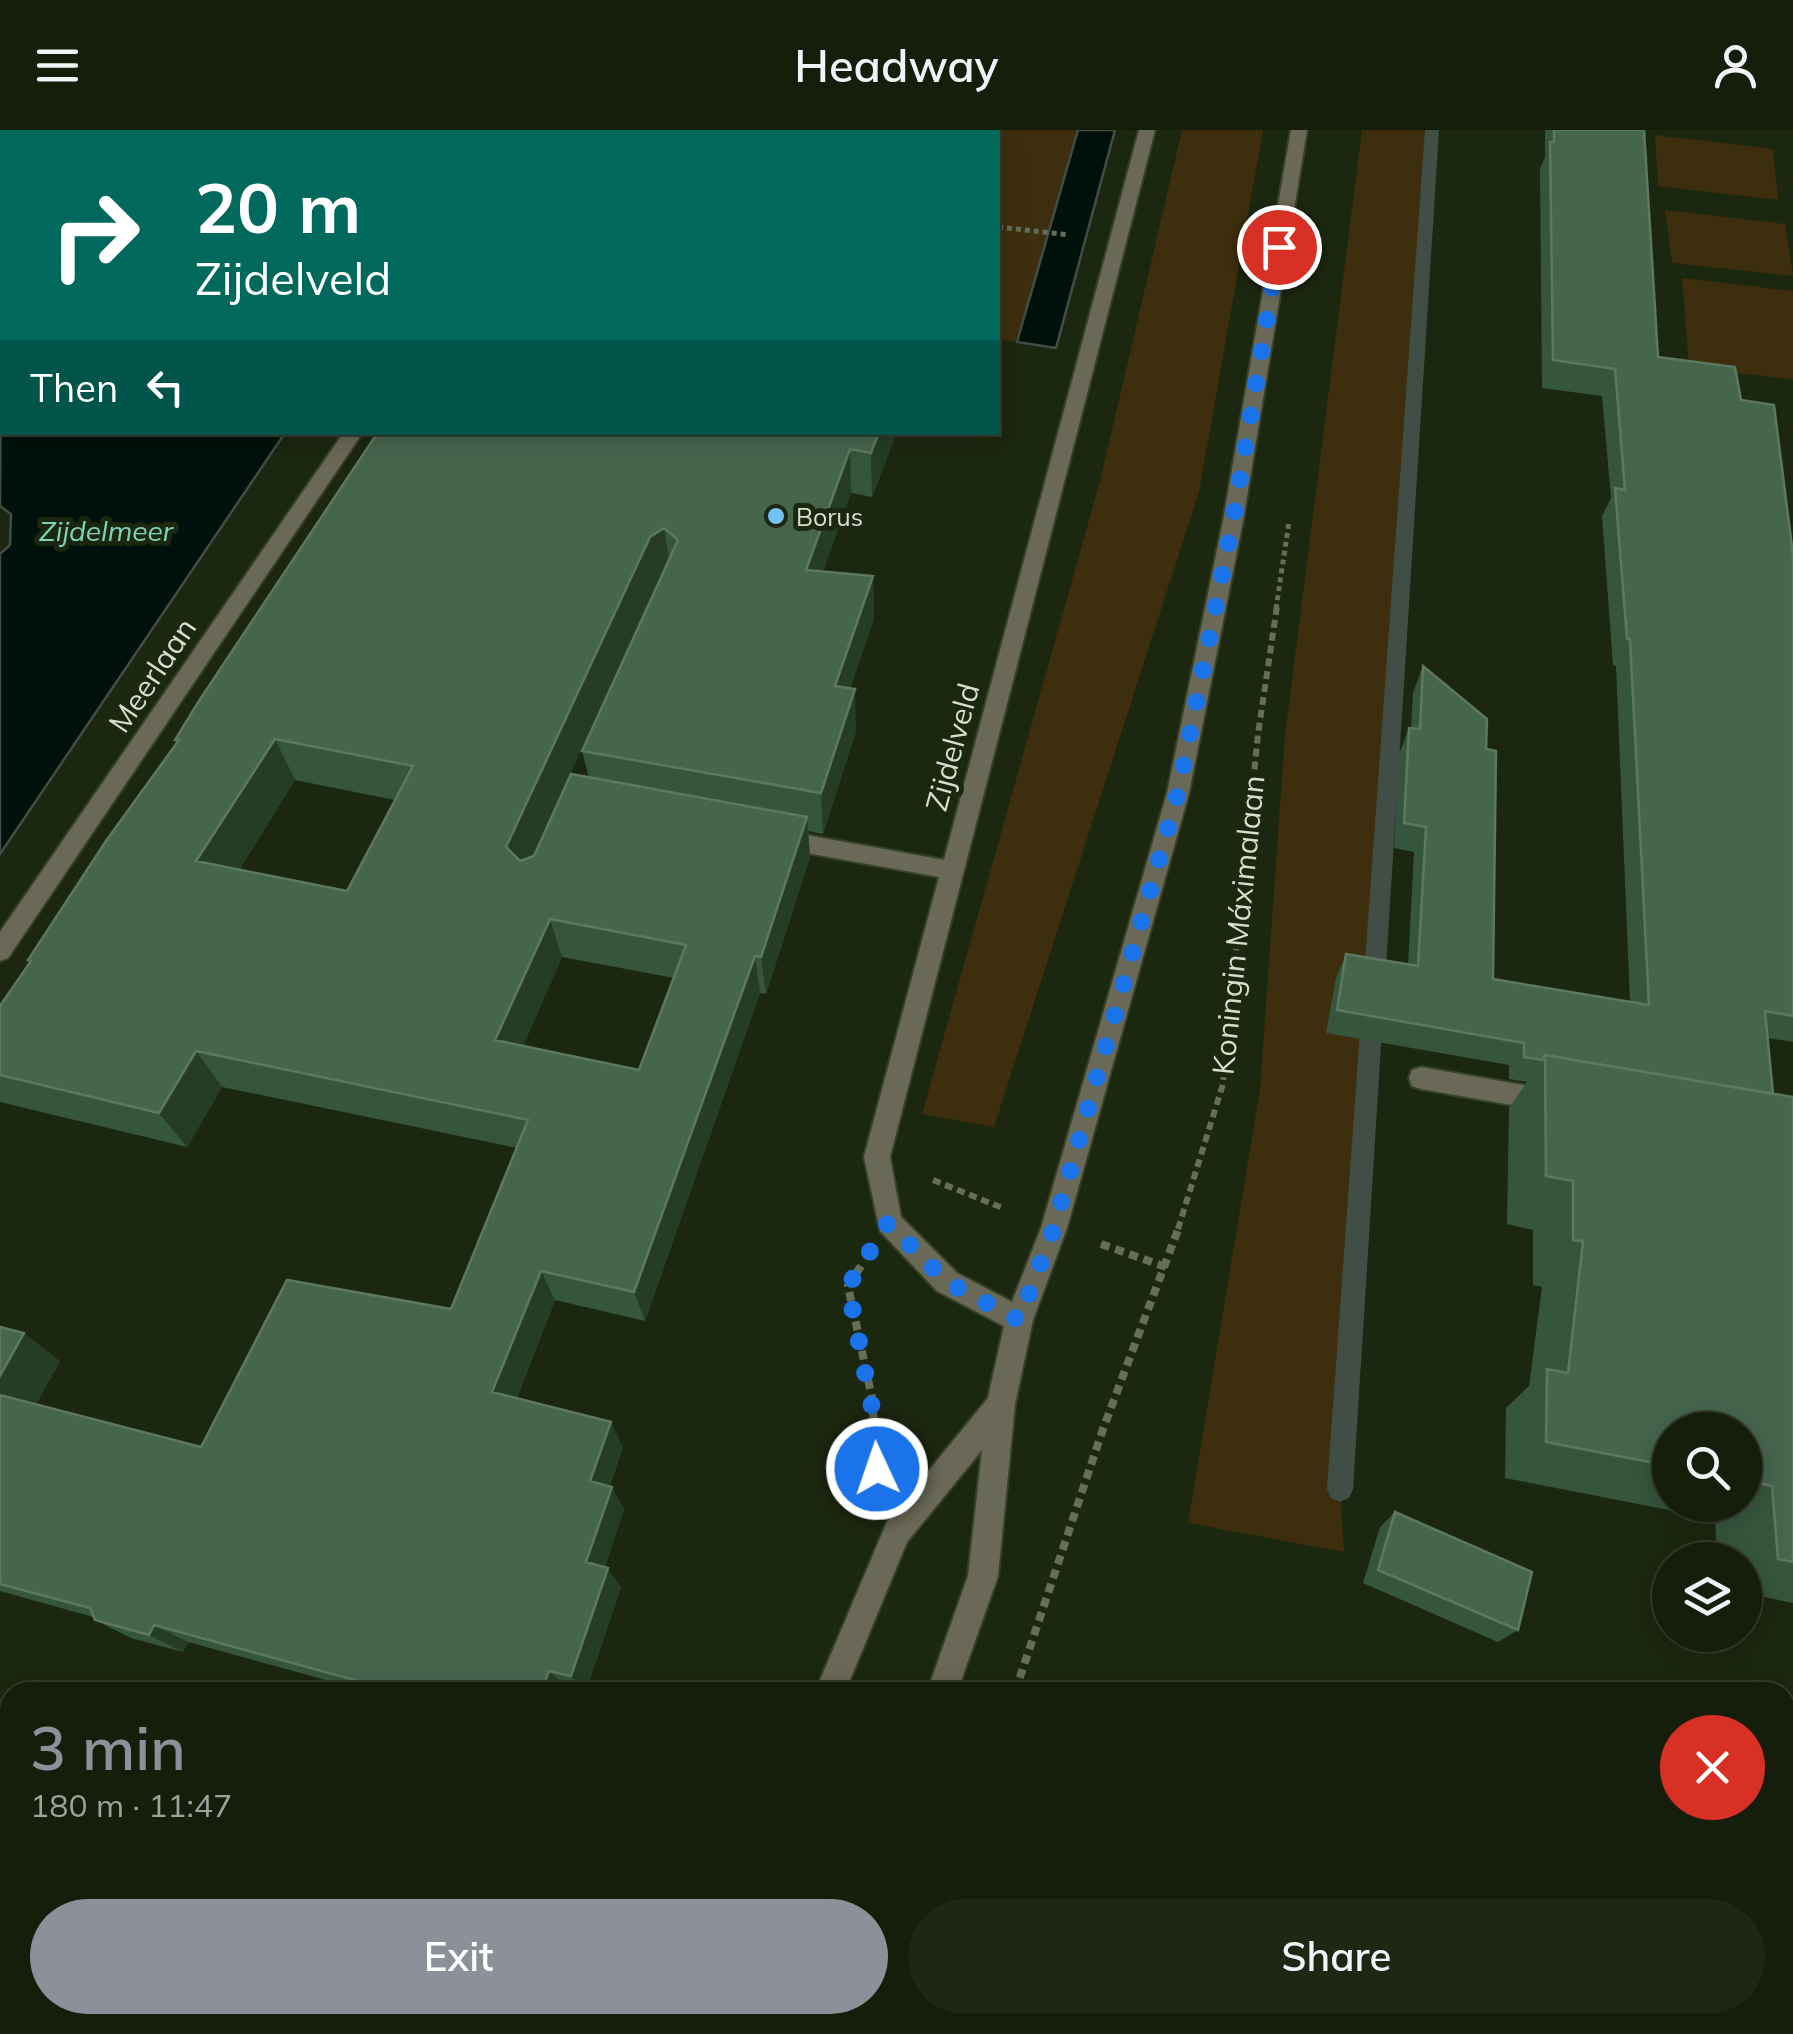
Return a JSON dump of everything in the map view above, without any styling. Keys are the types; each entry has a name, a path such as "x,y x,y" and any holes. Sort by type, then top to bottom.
{"street":[{"name":"Zijdelveld","path":"888,1223 877,1157 1147,130"},
{"path":"946,1682 983,1576 1002,1404 1019,1320 1054,1228 1178,793 1233,521 1298,130"},
{"name":"Meerlaan","path":"0,951 352,435"},
{"path":"763,836 953,872"},
{"path":"1421,1078 1578,1106"},
{"path":"888,1223 947,1282 1019,1320"},
{"path":"834,1682 897,1532 1002,1404"}],"path":[{"path":"1000,227 1043,232"},
{"name":"Koningin Máximalaan","path":"1018,1682 1104,1429 1166,1267 1222,1084 1258,734 1289,520"},
{"path":"877,1484 878,1438 848,1286 888,1223"}],"shaded area":[{"path":"1000,130 1078,130 1017,342 1000,340"},
{"path":"1182,130 1263,130 1199,492 994,1127 922,1114 1100,481"},
{"path":"1362,130 1432,130 1340,1489 1344,1552 1188,1523 1260,1089 1285,735"},
{"path":"1655,135 1773,149 1778,200 1658,186"},
{"path":"1665,210 1785,224 1793,276 1672,263"},
{"path":"1682,278 1793,291 1793,379 1689,368"}],"water":[{"path":"1078,130 1115,130 1056,348 1017,342"},
{"name":"Zijdelmeer","path":"0,435 284,435 0,854 0,554 10,545 11,514 0,506"}],"building":[{"path":"1554,130 1644,130 1658,357 1735,367 1741,400 1774,405 1793,555 1793,1016 1765,1011 1773,1094 1545,1055 1542,1060 1524,1057 1524,1043 1337,1010 1346,954 1418,966 1426,827 1404,823 1409,728 1420,729 1423,666 1487,719 1486,749 1496,751 1493,979 1649,1005 1630,639 1615,488 1625,490 1615,369 1553,360 1550,142 1554,142"},
{"path":"376,435 878,435 871,453 850,449 806,570 873,576 835,686 855,689 821,793 582,751 678,540 664,528 650,537 506,847 520,861 534,856 571,774 807,817 761,957 755,956 634,1292 541,1271 492,1392 611,1422 590,1481 612,1487 586,1562 608,1568 571,1676 549,1671 545,1682 362,1682 154,1625 149,1635 95,1620 90,1608 0,1584 0,1395 201,1447 287,1280 451,1309 528,1120 196,1051 159,1113 0,1075 0,1006 106,841 179,740 175,740","holes":["275,739 413,766 347,891 196,861","550,919 686,945 639,1070 495,1040"]},
{"path":"1545,1055 1793,1097 1793,1562 1778,1559 1772,1486 1762,1484 1762,1412 1652,1412 1652,1463 1546,1442 1547,1369 1568,1373 1583,1241 1573,1240 1573,1181 1546,1176"},
{"path":"0,1327 24,1333 0,1376"},
{"path":"1395,1512 1532,1572 1518,1630 1378,1570"}],"waterway":[{"path":"1340,1489 1432,130"}],"place":[{"name":"Borus","path":"776,516"}],"route":[{"path":"877,1469 878,1438 848,1286 888,1223 947,1282 1019,1320 1054,1228 1178,793 1233,521 1279,247"}]}
